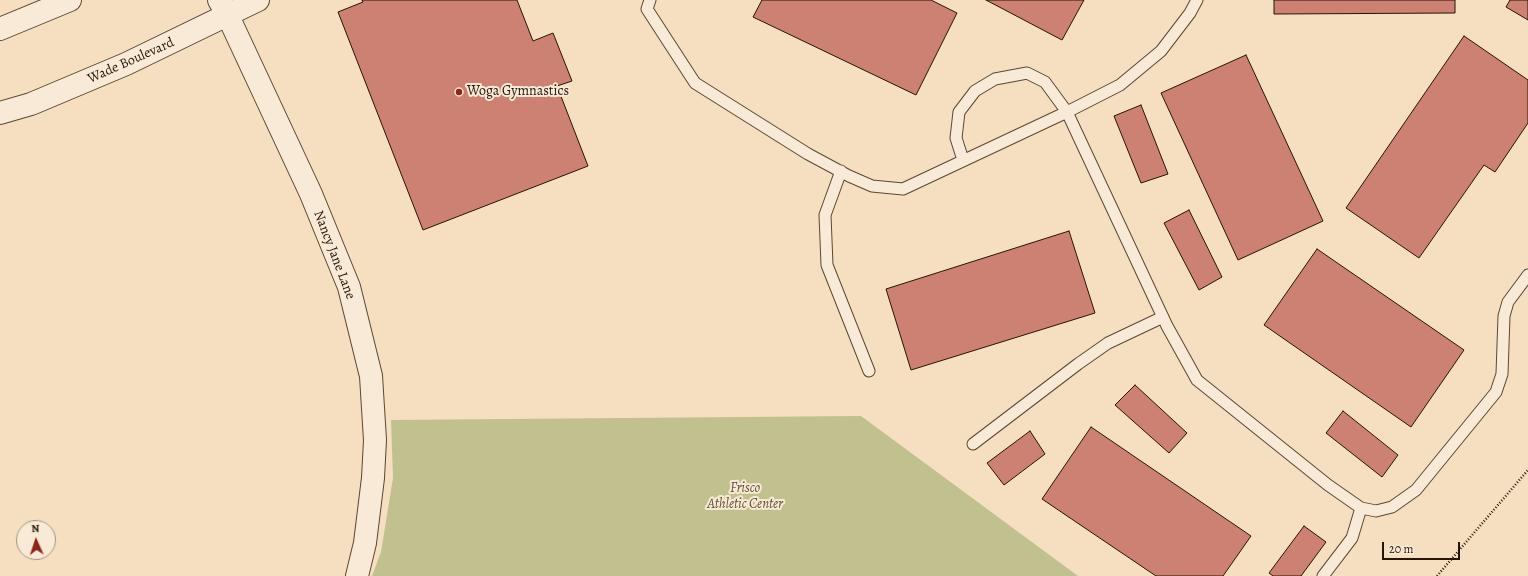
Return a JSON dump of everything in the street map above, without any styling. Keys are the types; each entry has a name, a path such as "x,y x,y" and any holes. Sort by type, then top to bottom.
{"street":[{"path":"0,29 70,0"},
{"name":"Wade Boulevard","path":"0,113 31,104 126,64 223,8 258,0"},
{"name":"Nancy Jane Lane","path":"223,8 311,194 349,287 371,376 375,440 373,478 365,543 358,576"}],"lane":[{"path":"650,0 647,9 695,83 808,154 841,172 872,186 903,189 1067,112 1120,85 1161,51 1190,13 1196,0"},
{"path":"963,160 956,138 959,112 975,91 995,79 1027,73 1046,82 1067,112 1163,317 1197,380 1328,485 1361,508 1376,511 1392,507 1416,490 1496,392 1502,374 1504,316 1508,302 1528,275"},
{"path":"841,172 825,215 827,265 869,371"},
{"path":"973,444 1108,343 1163,317"},
{"path":"1323,576 1352,538 1361,508"}],"path":[{"path":"1437,576 1528,470"}],"green space":[{"name":"Frisco Athletic Center","path":"861,416 1078,576 372,576 381,552 393,478 391,420"}],"building":[{"name":"Woga Gymnastics","path":"362,0 517,0 533,41 553,33 572,81 557,86 588,166 423,230 338,12 363,2"},
{"path":"762,0 931,0 957,13 916,95 753,17"},
{"path":"986,0 1084,0 1062,40"},
{"path":"1274,0 1455,0 1455,13 1274,14"},
{"path":"1510,0 1528,0 1528,20 1506,7"},
{"path":"1464,36 1528,80 1528,123 1495,172 1484,165 1419,258 1346,208"},
{"path":"1246,55 1323,221 1238,260 1161,93"},
{"path":"1141,105 1168,174 1141,183 1114,116"},
{"path":"1189,210 1222,277 1199,290 1164,223"},
{"path":"1069,231 1095,313 911,370 886,289"},
{"path":"1317,249 1464,350 1411,427 1264,325"},
{"path":"1135,385 1187,433 1169,453 1115,405"},
{"path":"1343,411 1398,455 1382,477 1326,433"},
{"path":"1091,427 1251,536 1223,576 1156,576 1042,499"},
{"path":"1030,431 1045,454 1004,485 987,463"},
{"path":"1304,526 1326,542 1301,576 1273,576 1269,573"}],"place":[{"name":"Woga Gymnastics","path":"459,92"}]}
